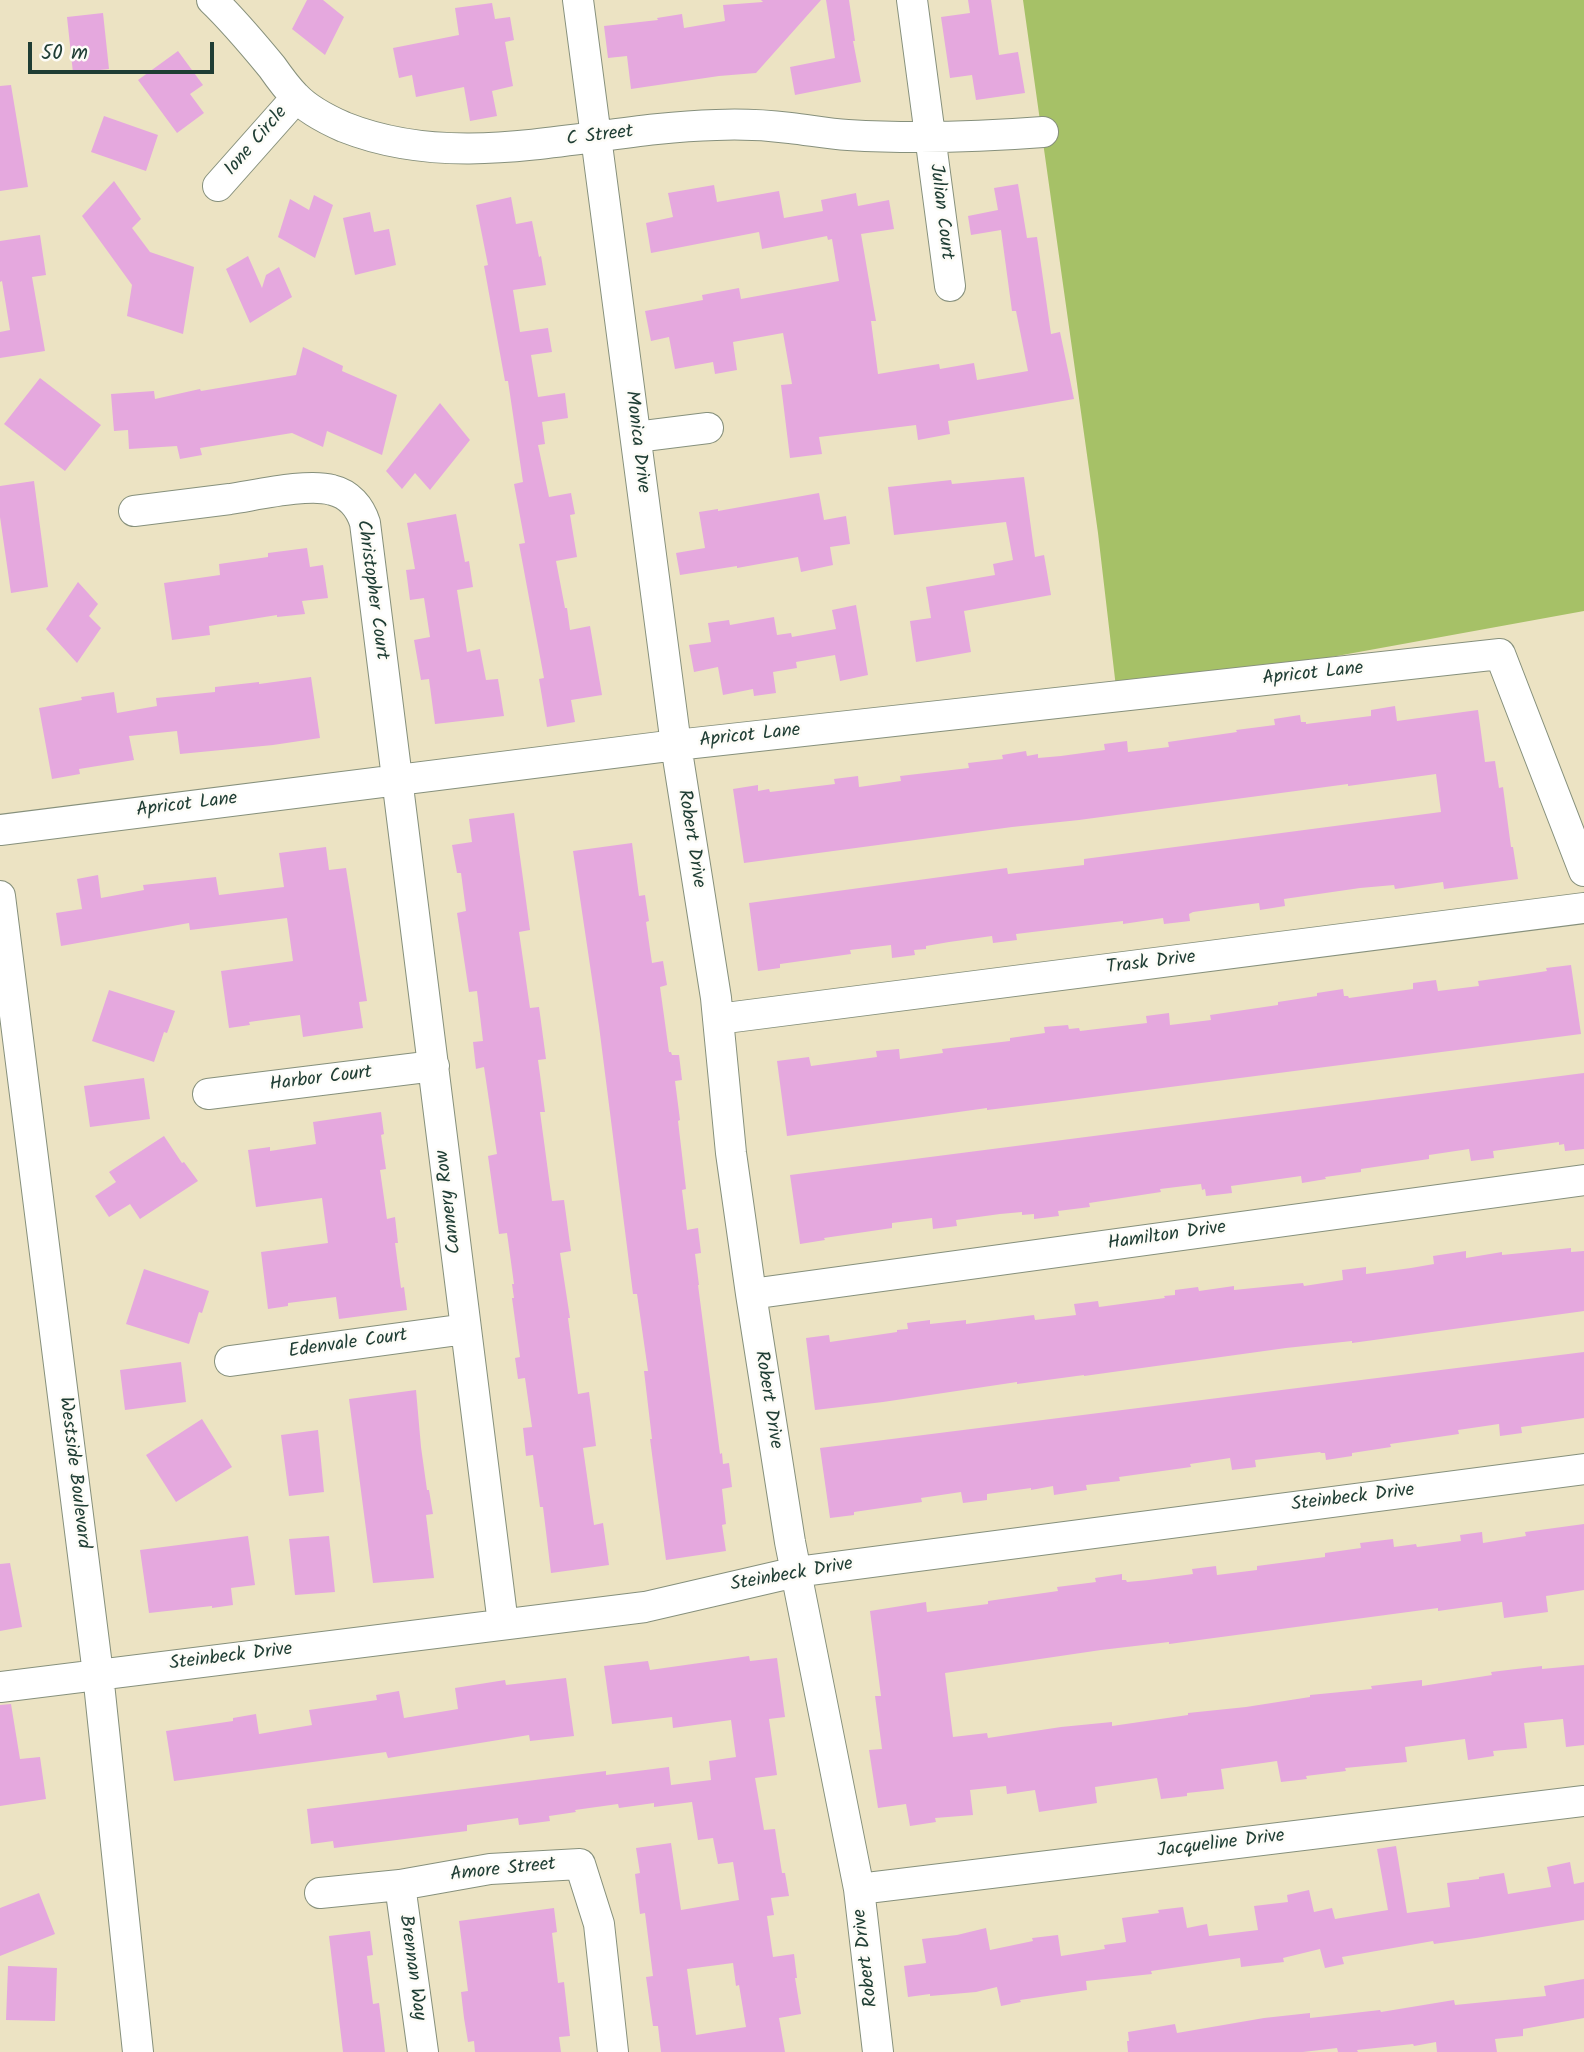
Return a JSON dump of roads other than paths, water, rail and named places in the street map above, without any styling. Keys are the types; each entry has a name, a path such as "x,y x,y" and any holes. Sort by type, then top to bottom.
{"street":[{"name":"C Street","path":"214,0 296,98 324,117 344,126 408,145 457,149 514,148 685,126 718,125 791,128 844,135 930,137 1043,132"},
{"name":"Monica Drive","path":"578,0 676,745"},
{"name":"Julian Court","path":"912,0 950,286"},
{"name":"Ione Circle","path":"218,186 296,98"},
{"path":"636,438 708,428"},
{"name":"Christopher Court","path":"134,511 320,488 333,490 353,501 365,523 397,779"},
{"name":"Apricot Lane","path":"0,830 676,745 1500,654 1584,871"},
{"name":"Robert Drive","path":"676,745 718,1019 731,1153 751,1294 796,1572 859,1889 878,2052"},
{"name":"Cannery Row","path":"397,779 503,1624"},
{"name":"Westside Boulevard","path":"0,896 98,1675 138,2052"},
{"name":"Trask Drive","path":"718,1019 1584,908"},
{"name":"Harbor Court","path":"208,1094 433,1066"},
{"name":"Hamilton Drive","path":"751,1294 1584,1180"},
{"name":"Edenvale Court","path":"230,1361 466,1329"},
{"name":"Steinbeck Drive","path":"0,1687 645,1607 796,1572 1584,1469"},
{"name":"Jacqueline Drive","path":"859,1889 1584,1801"},
{"name":"Amore Street","path":"320,1893 400,1885 490,1869 580,1864 598,1924 614,2052"},
{"name":"Brennan Way","path":"400,1885 423,2052"}]}
